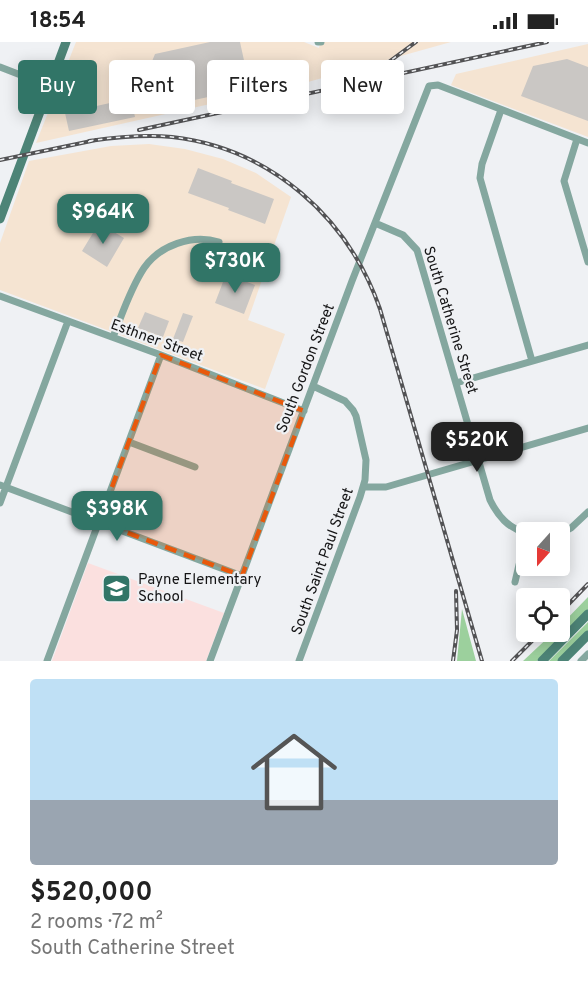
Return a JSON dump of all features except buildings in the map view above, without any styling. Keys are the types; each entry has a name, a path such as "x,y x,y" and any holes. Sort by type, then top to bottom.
{"main road":[{"path":"59,60 66,42"},
{"path":"0,219 39,114"},
{"path":"542,661 588,614"},
{"path":"562,661 588,635"}],"street":[{"path":"0,67 18,74"},
{"name":"South Gordon Street","path":"210,661 429,86 438,86 501,110"},
{"path":"532,361 480,178 482,164 501,110 588,143"},
{"path":"577,139 564,181 588,262"},
{"name":"South Catherine Street","path":"375,223 403,235 417,250 478,460 496,511 516,529"},
{"path":"113,337 144,267 165,249 188,240 219,242"},
{"name":"Esthner Street","path":"0,296 304,411"},
{"path":"0,503 3,486 68,321"},
{"path":"456,383 588,345"},
{"path":"47,661 161,355"},
{"name":"South Saint Paul Street","path":"299,661 363,487 366,460 353,410 339,397 313,386"},
{"path":"363,487 386,487 588,428"},
{"path":"129,442 195,467"},
{"path":"3,486 242,576"},
{"path":"570,529 588,512"},
{"path":"515,582 516,576"},
{"path":"581,661 588,654"}],"highlighted area":[{"path":"161,355 304,411 242,576 99,522"}],"shaded area":[{"path":"76,42 304,42 319,48 320,43 318,42 451,42 387,60 321,60 321,78 309,82 309,60 207,60 207,105 195,107 195,60 109,60 109,114 165,114 36,143 47,114 97,114 97,60 69,60"},
{"path":"588,44 588,137 451,85 456,74"},
{"path":"149,144 185,149 223,159 256,173 291,197 248,320 285,334 265,389 0,290 0,243 29,161 111,146"},
{"name":"Payne Elementary School","path":"88,563 224,613 206,661 52,661"}],"green space":[{"path":"588,597 588,610 570,628 570,616"},
{"path":"462,609 476,661 457,661"},
{"path":"588,622 588,632 559,661 549,661 570,642"},
{"path":"543,642 556,642 537,661 523,661"}],"railway":[{"path":"391,60 416,42"},
{"path":"139,130 547,42"},
{"path":"89,141 130,136 172,137 208,144 241,156 272,172 301,193 326,217 348,245 366,276 380,309 482,661"},
{"path":"0,160 96,140"},
{"path":"570,603 588,584"},
{"path":"453,661 457,630 456,591"},
{"path":"512,661 531,642"}],"place":[{"name":"Payne Elementary School","path":"117,588"}]}
